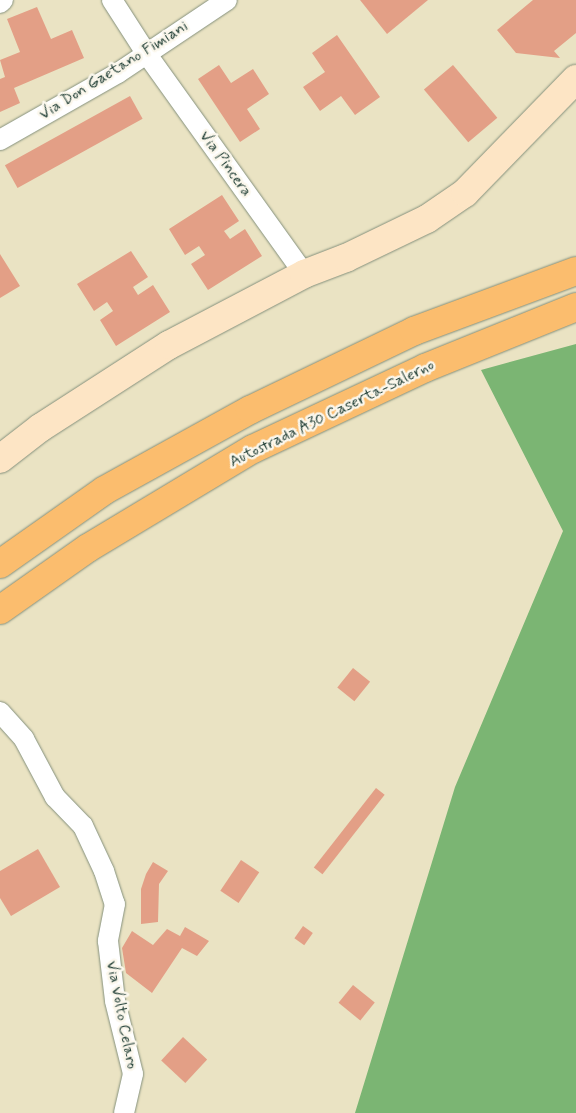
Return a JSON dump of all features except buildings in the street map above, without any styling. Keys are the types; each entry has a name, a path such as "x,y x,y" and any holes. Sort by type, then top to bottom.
{"highway":[{"path":"0,564 105,490 250,410 414,331 576,271"},
{"name":"Autostrada A30 Caserta-Salerno","path":"0,610 88,548 253,448 425,368 576,307"}],"main road":[{"path":"0,460 40,428 169,345 304,274 346,258 427,219 465,193 576,79"}],"street":[{"path":"0,3 3,0"},
{"path":"96,0 140,57"},
{"path":"112,0 140,57"},
{"name":"Via Don Gaetano Fimiani","path":"0,140 140,57 227,0"},
{"name":"Via Pincera","path":"140,57 304,274"},
{"name":"Via Volto Celaro","path":"0,712 24,739 55,797 83,826 104,871 115,904 108,941 115,1001 133,1074 124,1113"}],"green space":[{"path":"576,344 576,1113 355,1113 455,787 563,531 481,370"}]}
